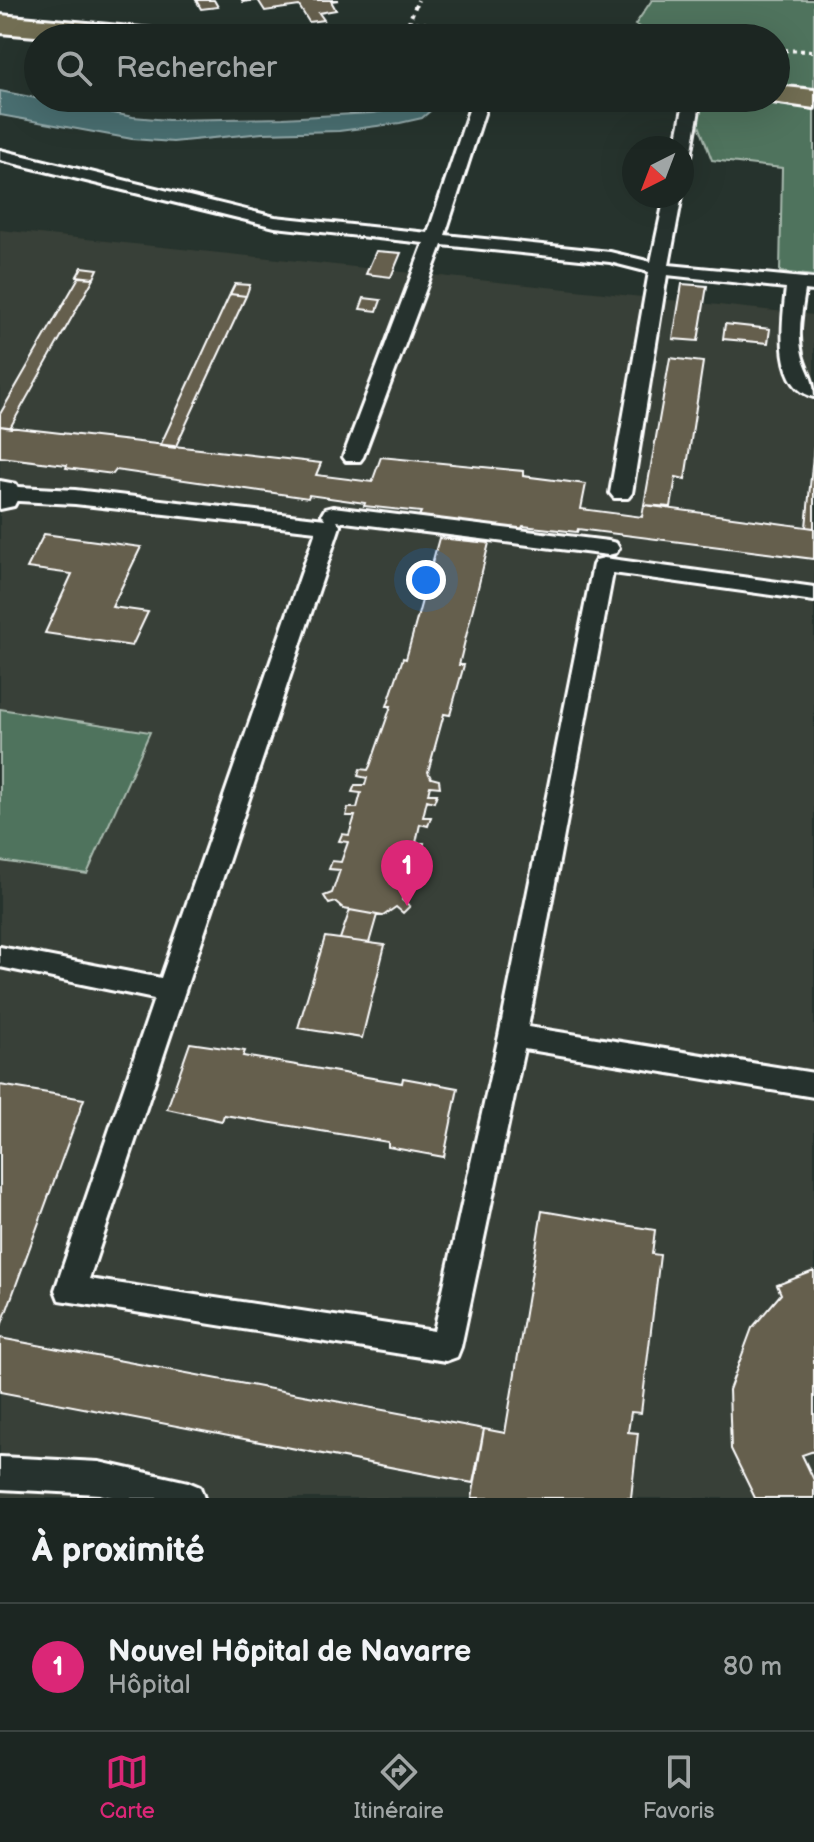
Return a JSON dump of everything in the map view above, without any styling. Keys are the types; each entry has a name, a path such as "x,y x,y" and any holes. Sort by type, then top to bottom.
{"main road":[{"path":"0,24 24,26"},
{"path":"790,96 814,99"}],"lane":[{"path":"353,457 435,239 476,112"},
{"path":"686,136 690,112"},
{"path":"0,155 275,222 610,257 659,269 805,284 789,353 800,378 814,391"},
{"path":"621,493 672,208"},
{"path":"1,494 75,497 329,526 70,1290 446,1347 513,1036 604,565 814,594"},
{"path":"333,514 608,548"},
{"path":"0,957 170,991"},
{"path":"513,1036 814,1085"},
{"path":"0,1473 99,1478 188,1498"}],"path":[{"path":"407,24 418,0"},
{"path":"408,21 424,24"},
{"path":"790,50 814,51"}],"shaded area":[{"path":"0,230 814,315 814,1498 0,1498"}],"green space":[{"path":"652,0 814,0 814,276 780,272 782,168 712,160 694,112 790,112 790,24 636,24"},
{"path":"0,709 150,732 87,874 0,861"}],"water":[{"path":"0,91 24,96 24,112 107,112 168,120 429,112 422,118 400,123 339,131 263,133 173,142 132,139 0,115"}],"building":[{"path":"196,0 214,0 218,7 201,9"},
{"path":"258,0 339,0 331,1 336,10 319,13 324,20 309,22 299,6 265,11"},
{"path":"376,251 401,253 391,277 366,274"},
{"path":"82,267 98,269 94,278 77,276"},
{"path":"79,277 94,278 10,428 0,426 0,414"},
{"path":"235,284 250,285 246,296 230,294"},
{"path":"682,284 707,286 698,341 673,339"},
{"path":"230,294 246,296 175,448 160,446"},
{"path":"364,298 381,300 377,311 360,309"},
{"path":"725,324 770,329 768,343 723,339"},
{"path":"670,358 703,362 685,479 676,477 671,507 644,505"},
{"path":"0,426 321,463 316,475 372,482 381,457 523,471 523,476 586,484 581,509 642,517 644,505 814,528 814,559 578,529 577,532 523,526 521,530 419,516 421,512 364,506 365,503 309,495 308,498 116,470 113,474 66,468 67,465 0,457"},
{"path":"814,446 814,528 806,527"},
{"path":"44,534 141,547 112,607 148,612 132,646 45,633 72,574 27,568"},
{"path":"439,538 489,543 459,665 464,665 450,715 444,714 428,772 431,778 439,780 440,787 430,786 428,794 437,794 434,802 427,800 423,817 431,817 428,826 420,824 416,843 424,843 422,852 414,851 409,871 416,872 415,881 405,879 402,900 410,906 403,913 396,907 383,916 344,909 336,902 329,904 324,896 332,893 340,870 329,869 332,861 341,862 348,842 339,841 342,834 349,835 355,816 346,816 348,808 357,808 361,793 352,792 355,785 365,785 367,778 358,776 360,769 368,770 370,766 391,706 387,706 403,658 406,659"},
{"path":"350,910 377,915 369,943 340,939"},
{"path":"325,937 385,945 362,1038 298,1028"},
{"path":"190,1043 245,1051 243,1056 402,1083 403,1078 458,1088 444,1157 388,1147 388,1142 224,1115 222,1121 167,1109"},
{"path":"0,1085 84,1099 0,1329"},
{"path":"542,1211 655,1230 652,1254 660,1255 641,1413 631,1412 628,1432 638,1433 631,1498 472,1498 484,1429 505,1433"},
{"path":"814,1271 814,1451 802,1455 814,1480 814,1498 755,1498 731,1449 729,1390 752,1328 781,1294 777,1285"},
{"path":"0,1338 484,1429 473,1483 0,1392"}],"place":[{"name":"Nouvel Hôpital de Navarre","path":"407,906"}]}
